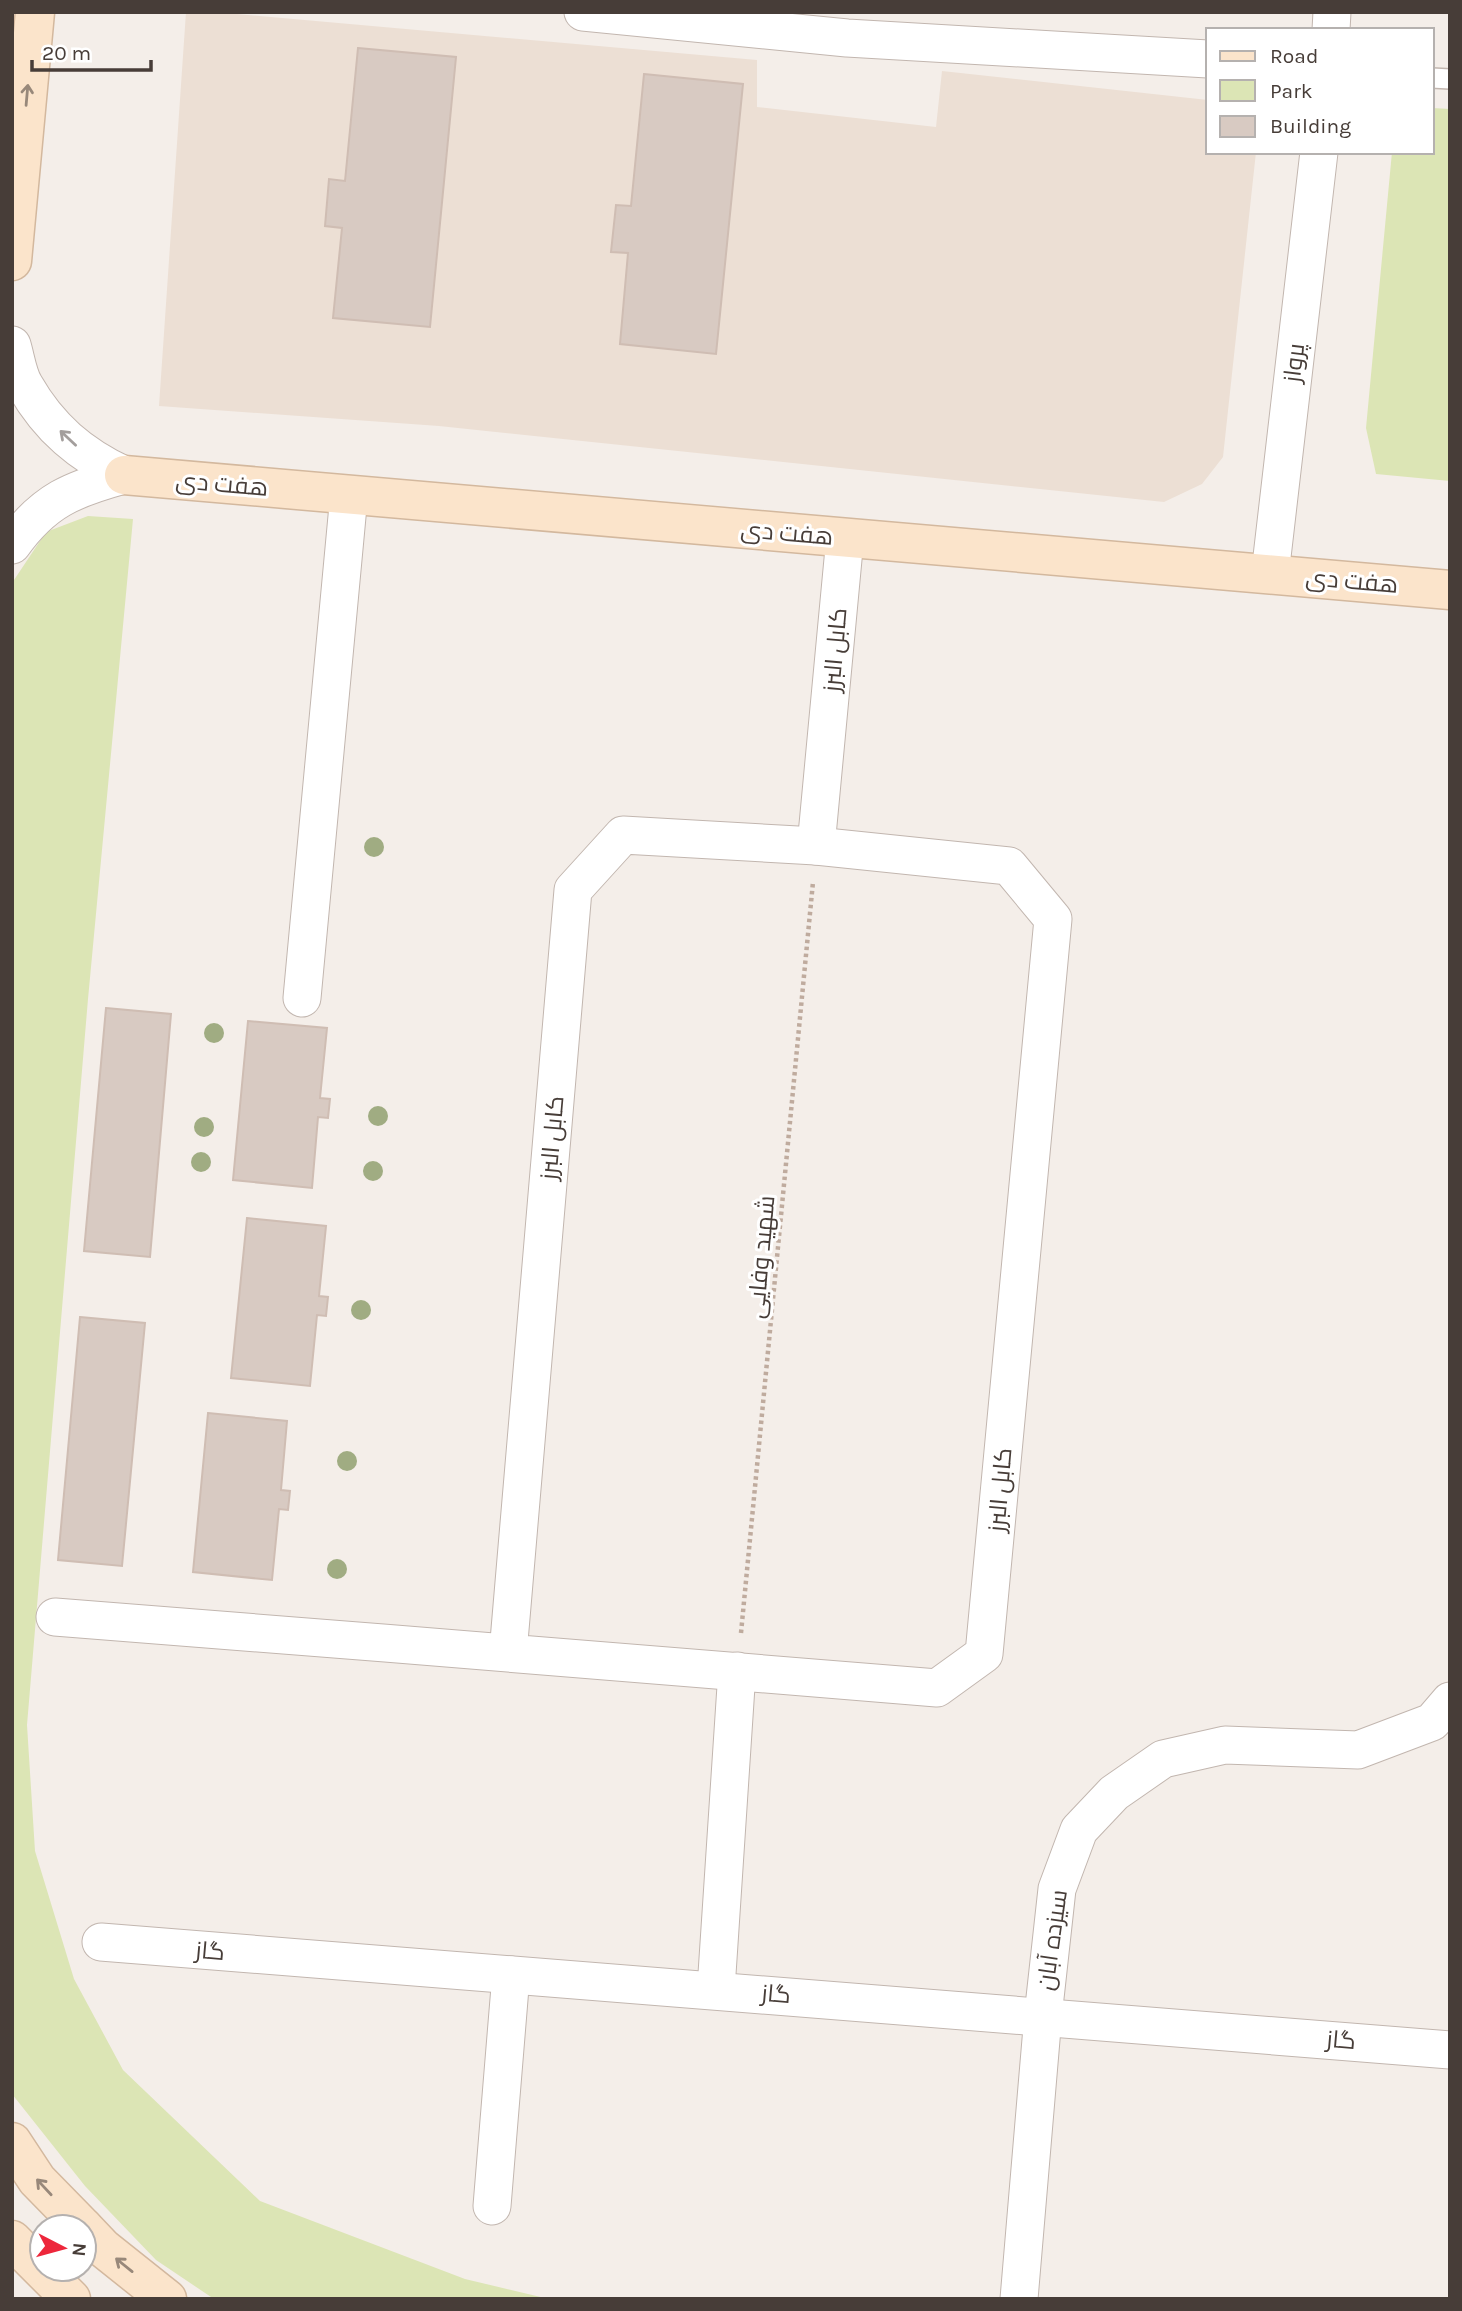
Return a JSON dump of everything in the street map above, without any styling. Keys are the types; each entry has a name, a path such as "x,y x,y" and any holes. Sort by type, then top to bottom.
{"street":[{"path":"12,261 35,12"},
{"path":"583,12 849,25 1206,60"},
{"name":"پرواز","path":"1270,574 1319,154"},
{"path":"12,345 23,384 54,426 89,458 124,475"},
{"path":"12,545 50,502 85,486 124,475"},
{"name":"هفت دی","path":"124,475 1450,590"},
{"path":"302,998 349,495"},
{"name":"کابل البرز","path":"816,846 845,538"},
{"name":"کابل البرز","path":"508,1653 573,890 623,835 816,846 1009,866 1053,919 984,1654 937,1688 737,1671"},
{"path":"55,1617 737,1671 716,1989"},
{"name":"سیزده آبان","path":"1020,2299 1043,2016 1057,1889 1079,1830 1114,1793 1163,1759 1224,1745 1358,1750 1432,1722 1450,1701"},
{"name":"گاز","path":"101,1942 716,1989 1450,2050"},
{"path":"492,2206 511,1975"},
{"path":"12,2142 37,2180 69,2213"},
{"path":"12,2240 71,2299"},
{"path":"98,2243 167,2299"}],"path":[{"name":"شهید وفایی","path":"737,1671 779,1257 816,846"}],"shaded area":[{"path":"186,12 215,12 757,60 757,107 936,127 942,71 1206,100 1206,154 1256,154 1223,457 1202,484 1164,502 439,426 159,406"}],"green space":[{"path":"1434,108 1450,109 1450,481 1376,474 1366,428 1392,154 1434,154"},
{"path":"88,516 133,519 88,999 27,1725 35,1851 74,1979 123,2070 260,2201 465,2279 549,2299 214,2299 156,2260 85,2186 12,2094 12,596 14,580 46,532"}],"building":[{"path":"358,48 456,57 430,327 333,318 342,228 325,226 329,179 345,181"},
{"path":"644,74 743,84 716,354 620,344 628,253 611,252 616,205 631,206"},
{"path":"106,1008 171,1014 150,1257 84,1251"},
{"path":"248,1021 327,1028 320,1098 330,1099 328,1118 318,1117 312,1188 233,1180"},
{"path":"247,1218 326,1226 319,1296 328,1297 326,1316 317,1315 310,1386 231,1378"},
{"path":"80,1317 145,1323 122,1566 58,1560"},
{"path":"208,1413 287,1421 281,1490 290,1491 288,1510 279,1509 272,1580 193,1572"}]}
